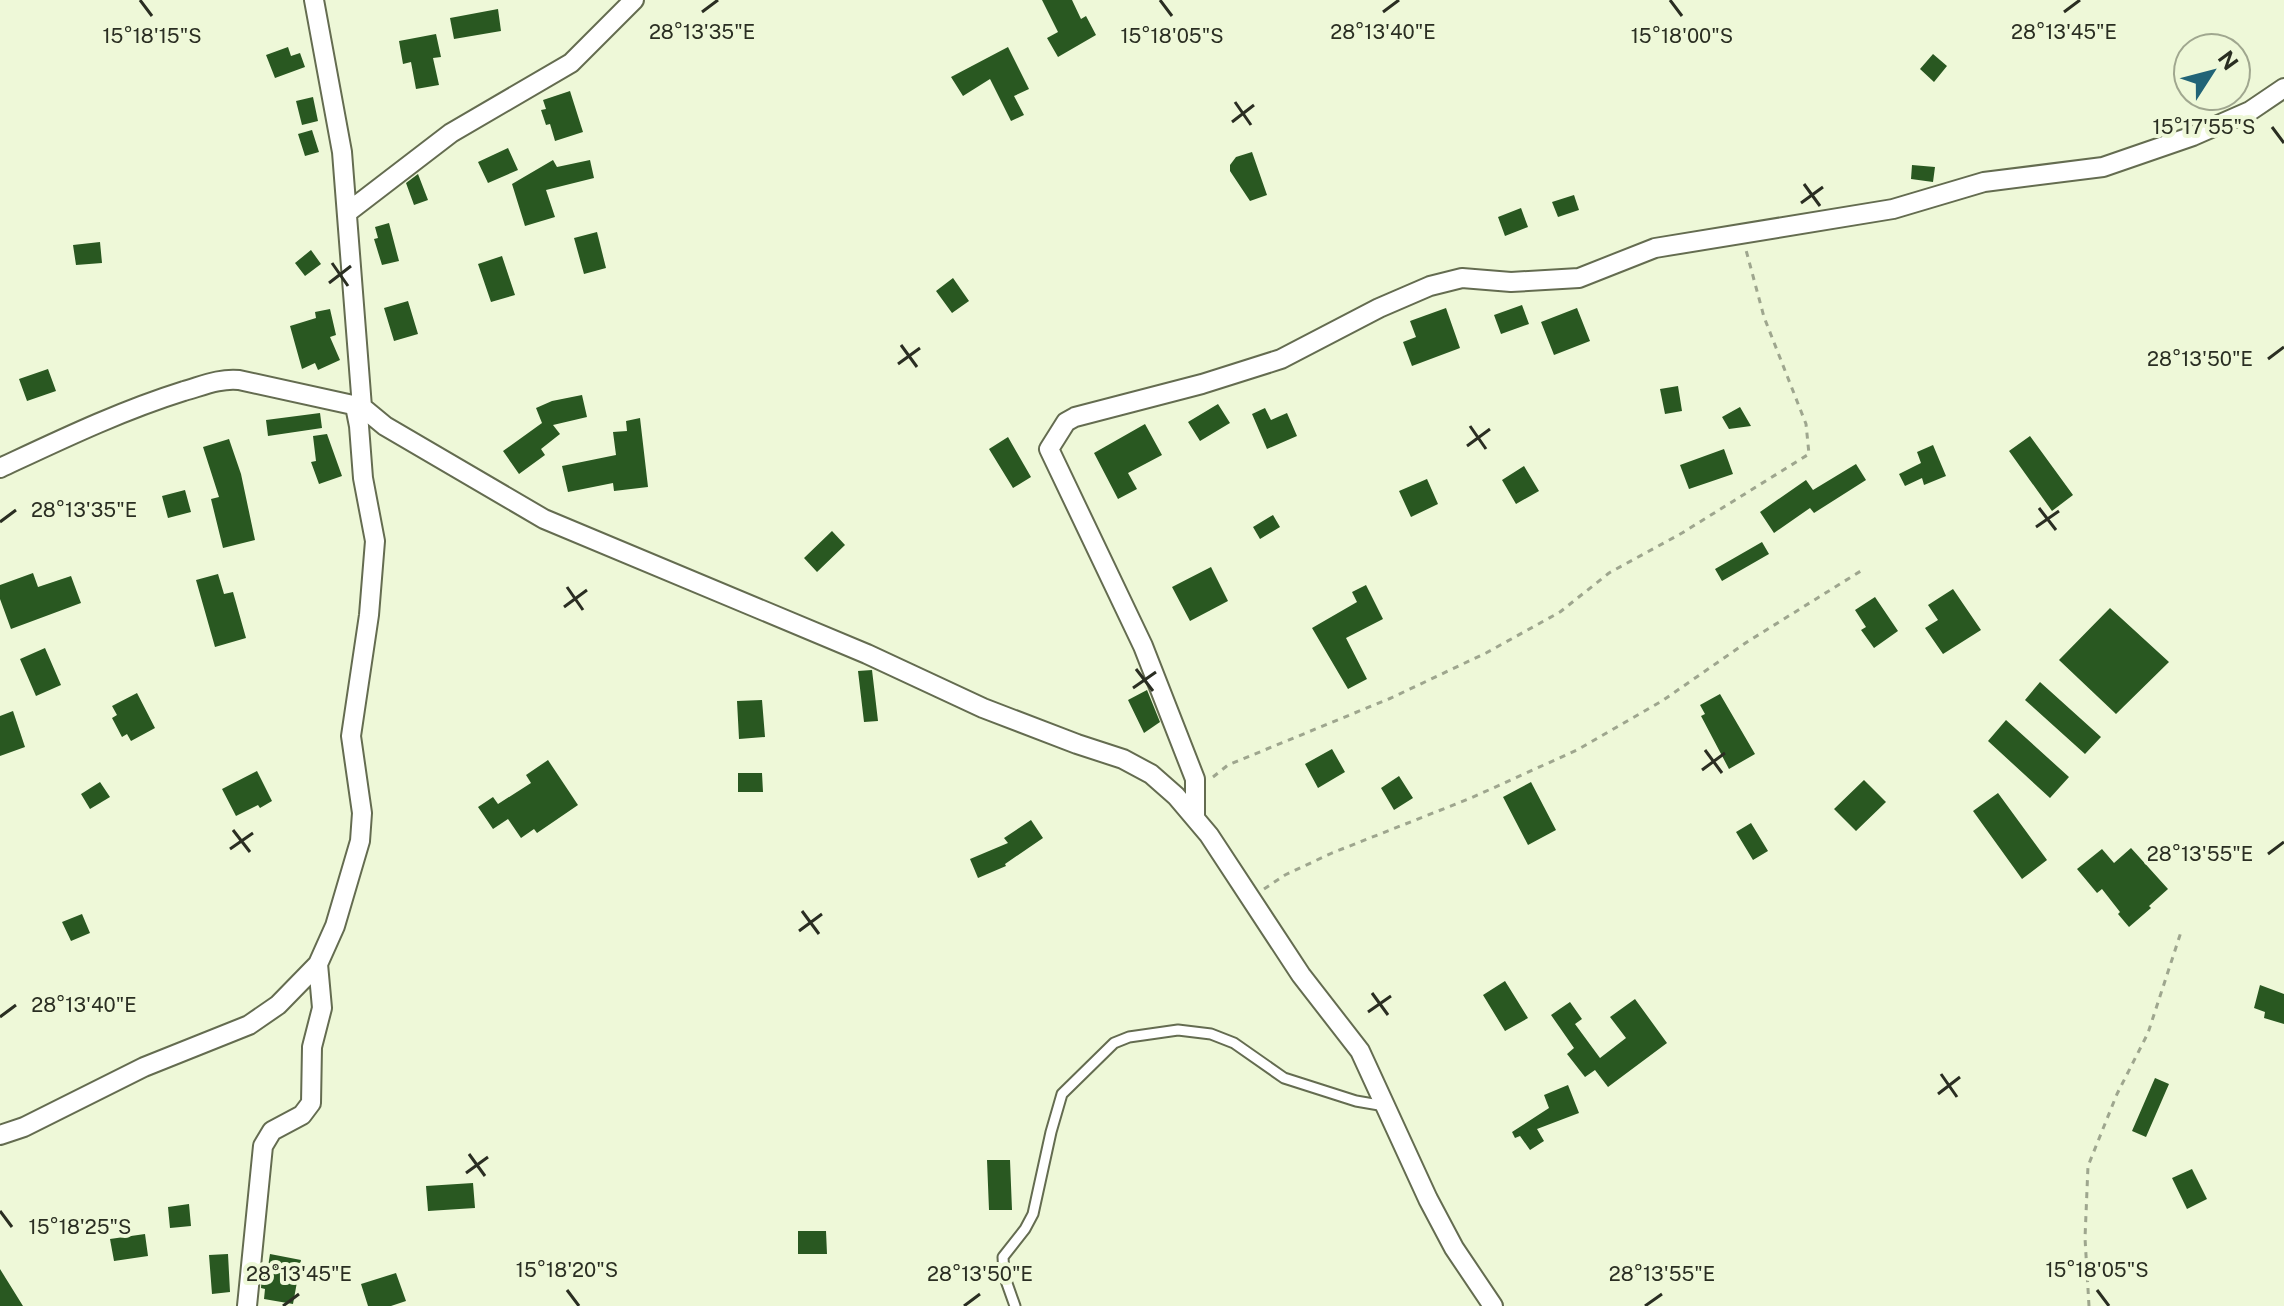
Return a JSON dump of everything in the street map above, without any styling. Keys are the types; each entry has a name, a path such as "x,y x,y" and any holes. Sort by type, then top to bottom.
{"street":[{"path":"0,1135 24,1127 144,1067 249,1025 278,1005 318,964 335,926 360,841 362,813 351,719 369,615 375,541 363,478 342,152 314,0"},
{"path":"348,212 451,133 571,63 634,0"},
{"path":"1195,816 1195,779 1143,646 1049,449 1066,422 1281,359 1379,308 1430,286 1462,278 1511,282 1579,278 1655,248 1893,209 1984,182 2103,167 2208,130 2250,111 2284,88"},
{"path":"0,468 151,401 218,381 239,380 359,406 385,426 544,519 867,654 983,708 1123,759 1151,774 1195,816 1301,975 1360,1051 1454,1248 1493,1306"},
{"path":"247,1306 263,1146 272,1131 302,1115 311,1103 312,1047 322,1008 318,964"}],"lane":[{"path":"1015,1306 1004,1275 1003,1257 1033,1214 1062,1094 1114,1043 1149,1032 1178,1030 1211,1034 1234,1043 1284,1078 1356,1101 1385,1106"}],"path":[{"path":"1197,795 1228,765 1391,698 1486,653 1560,612 1609,573 1682,533 1809,454 1806,424 1764,317 1744,244"},
{"path":"1251,898 1297,869 1471,798 1626,724 1864,569"},
{"path":"2089,1306 2085,1238 2088,1166 2117,1094 2148,1033 2181,932"}],"building":[{"path":"1042,0 1072,0 1081,19 1086,16 1096,35 1058,57 1047,38 1058,32"},
{"path":"498,9 501,31 454,39 450,18"},
{"path":"436,34 441,57 433,58 439,85 416,89 411,62 403,64 399,41"},
{"path":"288,47 291,56 300,53 305,67 275,78 266,55"},
{"path":"1008,47 1029,89 1014,96 1024,115 1011,121 990,79 963,96 951,77"},
{"path":"1933,54 1947,66 1934,82 1920,69"},
{"path":"570,91 583,132 555,141 550,124 546,125 541,110 546,109 543,100"},
{"path":"313,97 318,121 302,125 296,101"},
{"path":"312,130 319,152 305,156 298,134"},
{"path":"508,148 518,170 488,183 478,162"},
{"path":"1252,152 1267,195 1250,201 1230,171 1230,165 1236,157"},
{"path":"553,160 557,167 590,160 594,178 546,190 555,217 525,226 512,184"},
{"path":"1912,165 1935,167 1933,182 1911,179"},
{"path":"418,174 428,200 414,205 406,183"},
{"path":"1574,195 1579,210 1558,217 1552,202"},
{"path":"1521,208 1528,227 1505,236 1498,217"},
{"path":"389,223 399,261 382,265 374,239 378,238 375,227"},
{"path":"597,232 606,268 584,274 574,238"},
{"path":"100,242 102,263 76,265 73,245"},
{"path":"311,250 321,264 305,276 295,263"},
{"path":"502,256 515,295 491,302 478,264"},
{"path":"953,278 969,301 952,313 936,291"},
{"path":"408,301 418,334 394,341 384,308"},
{"path":"1522,305 1529,324 1501,334 1494,315"},
{"path":"1446,308 1460,348 1412,366 1403,342 1416,337 1410,321"},
{"path":"1577,308 1590,341 1554,355 1541,322"},
{"path":"330,309 336,335 330,337 340,360 318,370 315,363 302,369 290,326 316,318 315,312"},
{"path":"48,369 56,391 27,401 19,379"},
{"path":"1678,386 1682,411 1665,414 1660,389"},
{"path":"582,395 587,417 553,425 560,434 541,449 545,455 519,474 503,451 542,423 536,408"},
{"path":"1218,404 1230,423 1200,441 1188,422"},
{"path":"1740,407 1751,426 1729,429 1722,417"},
{"path":"1265,408 1271,420 1287,413 1297,436 1267,449 1252,414"},
{"path":"320,413 322,428 268,436 266,420"},
{"path":"640,418 648,487 614,491 613,483 568,492 562,466 616,455 613,432 627,431 626,421"},
{"path":"1145,424 1162,455 1128,473 1137,489 1118,499 1094,453"},
{"path":"327,434 342,476 319,484 311,462 316,461 313,436"},
{"path":"2030,436 2073,495 2052,511 2009,451"},
{"path":"1008,437 1031,477 1013,488 989,449"},
{"path":"229,439 241,474 255,540 223,548 211,499 219,497 203,447"},
{"path":"1933,445 1946,476 1924,485 1922,478 1905,486 1899,474 1921,463 1917,452"},
{"path":"1724,449 1733,474 1689,489 1680,465"},
{"path":"1856,464 1866,480 1814,513 1810,508 1774,533 1760,512 1806,480 1813,490"},
{"path":"1524,466 1539,491 1516,504 1502,480"},
{"path":"1427,479 1438,504 1411,517 1399,491"},
{"path":"185,490 191,512 168,518 162,496"},
{"path":"1273,515 1280,527 1260,539 1253,527"},
{"path":"832,531 845,545 817,572 804,558"},
{"path":"1762,542 1769,554 1722,581 1715,569"},
{"path":"1211,567 1228,601 1190,621 1172,587"},
{"path":"33,573 38,587 71,576 81,603 11,629 0,599 0,585"},
{"path":"218,574 224,594 233,592 246,638 215,647 196,580"},
{"path":"1366,585 1383,619 1346,638 1367,679 1348,689 1312,628 1357,602 1352,592"},
{"path":"1953,589 1981,630 1943,654 1925,628 1938,620 1928,605"},
{"path":"1875,597 1898,631 1874,648 1861,630 1866,627 1855,610"},
{"path":"2110,608 2169,662 2116,714 2059,660"},
{"path":"45,648 61,685 36,696 20,659"},
{"path":"872,670 878,721 864,722 858,671"},
{"path":"2040,682 2101,737 2085,754 2025,700"},
{"path":"1147,690 1160,722 1144,733 1128,700"},
{"path":"137,693 155,728 131,741 127,734 122,737 112,718 117,715 112,706"},
{"path":"1720,694 1755,754 1729,769 1701,716 1705,714 1700,705"},
{"path":"762,700 765,737 739,739 737,701"},
{"path":"13,711 25,747 0,756 0,716"},
{"path":"2006,720 2069,777 2050,798 1988,741"},
{"path":"1332,749 1345,772 1318,788 1305,764"},
{"path":"548,760 578,805 537,833 534,829 521,838 508,819 493,829 478,807 493,797 498,804 531,783 526,775"},
{"path":"257,771 272,801 236,816 222,789"},
{"path":"738,773 762,773 763,792 738,792"},
{"path":"1399,776 1413,798 1394,810 1381,788"},
{"path":"1864,780 1886,802 1856,831 1834,809"},
{"path":"100,782 110,797 90,809 81,794"},
{"path":"1531,782 1556,830 1528,845 1503,797"},
{"path":"1998,793 2047,860 2022,879 1973,811"},
{"path":"1031,820 1043,838 1006,866 978,878 970,859 1008,843 1004,838"},
{"path":"1751,823 1768,851 1753,860 1736,832"},
{"path":"2131,848 2168,889 2129,927 2102,889 2097,893 2077,869 2102,849 2114,863"},
{"path":"82,914 90,933 71,941 62,922"},
{"path":"1505,981 1528,1018 1505,1031 1483,995"},
{"path":"2260,985 2284,994 2284,1024 2264,1018 2265,1012 2254,1008"},
{"path":"1635,999 1667,1043 1608,1087 1595,1070 1585,1077 1567,1054 1574,1048 1551,1015 1570,1002 1582,1019 1575,1024 1600,1058 1626,1038 1610,1017"},
{"path":"2155,1078 2169,1084 2146,1137 2132,1131"},
{"path":"1568,1085 1579,1113 1537,1129 1544,1141 1530,1150 1520,1136 1515,1138 1512,1132 1549,1108 1544,1095"},
{"path":"987,1160 1010,1160 1012,1210 989,1210"},
{"path":"2192,1169 2207,1199 2187,1209 2172,1178"},
{"path":"473,1183 475,1208 428,1211 426,1186"},
{"path":"189,1204 191,1226 170,1228 168,1207"},
{"path":"798,1231 826,1231 827,1254 798,1254"},
{"path":"145,1234 148,1256 114,1261 110,1239"},
{"path":"228,1254 230,1292 212,1294 209,1255"},
{"path":"270,1254 301,1260 293,1304 264,1299 262,1272 267,1273"},
{"path":"0,1269 23,1306 0,1306"},
{"path":"396,1273 406,1301 391,1306 368,1306 361,1284"}]}
